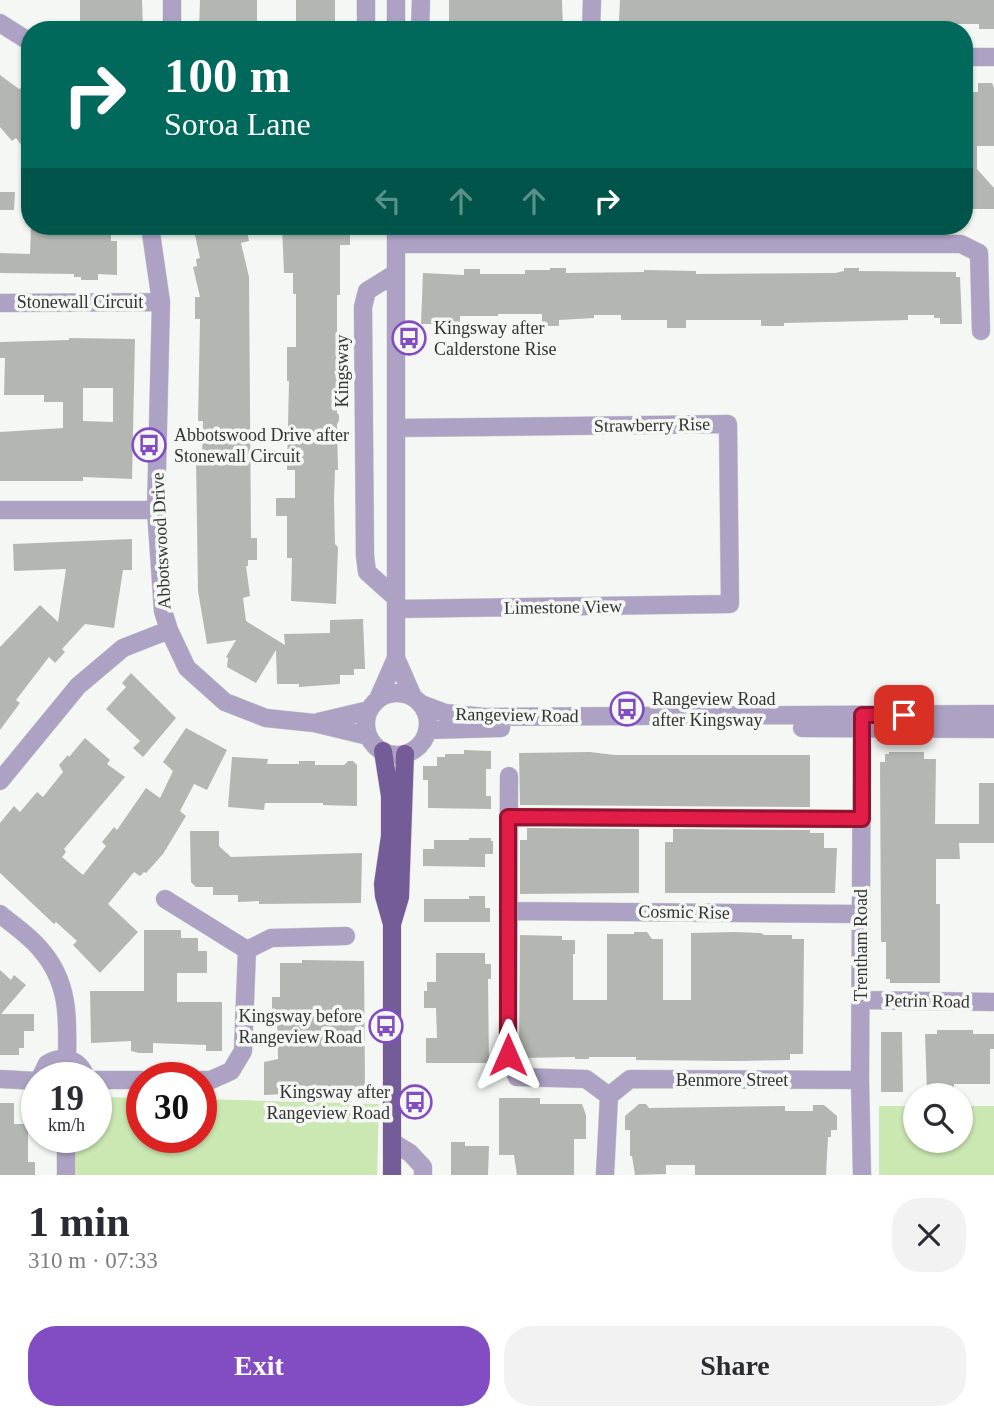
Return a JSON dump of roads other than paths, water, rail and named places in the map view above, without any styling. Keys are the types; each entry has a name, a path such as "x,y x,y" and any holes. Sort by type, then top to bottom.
{"main road":[{"path":"383,751 390,796 390,836 383,884 392,924 392,1175"},
{"path":"392,924 400,897 405,754"}],"street":[{"path":"172,0 172,21"},
{"path":"366,0 366,21"},
{"path":"396,0 396,21"},
{"path":"420,21 421,0"},
{"path":"592,0 592,21"},
{"path":"0,23 21,36"},
{"path":"973,57 994,57"},
{"name":"Abbotswood Drive","path":"151,235 161,302 156,510 163,611 169,630 187,668 225,702 266,718 314,723 368,736"},
{"path":"396,658 427,716 427,730 416,748 405,754 393,755 383,751 368,736 366,723 396,658 396,235 591,235 961,244 979,253 981,331"},
{"name":"Kingsway","path":"396,273 367,291 363,307 365,556 367,572 396,603"},
{"name":"Stonewall Circuit","path":"0,303 161,302"},
{"name":"Strawberry Rise","path":"396,428 728,424 730,604"},
{"path":"0,510 156,510"},
{"name":"Limestone View","path":"396,603 730,604"},
{"path":"0,781 78,686 123,648 169,630"},
{"path":"373,705 388,694 398,692 417,700"},
{"name":"Rangeview Road","path":"417,700 445,713 584,722"},
{"name":"Abbotswood Drive","path":"314,723 373,705"},
{"name":"Rangeview Road","path":"862,722 994,714"},
{"name":"Rangeview Road","path":"427,730 584,722 862,722 994,729"},
{"name":"Trentham Road","path":"862,722 862,1175"},
{"path":"509,776 508,1055 517,1077 586,1079 609,1096 605,1175"},
{"path":"508,817 862,819"},
{"path":"165,899 247,950"},
{"name":"Cosmic Rise","path":"508,911 861,914"},
{"path":"0,914 41,949 55,971 67,1001 67,1058"},
{"path":"247,950 271,938 346,936"},
{"path":"217,1077 231,1070 243,1051 247,950"},
{"name":"Petrin Road","path":"861,1000 994,1002"},
{"path":"50,1062 67,1058 77,1062"},
{"path":"0,1079 21,1079"},
{"name":"Benmore Street","path":"609,1096 630,1079 860,1080"},
{"path":"392,1142 410,1153 423,1167 423,1175"},
{"path":"66,1153 66,1175"}],"place":[{"name":"Kingsway after Calderstone Rise","path":"409,338"},
{"name":"Abbotswood Drive after Stonewall Circuit","path":"149,445"},
{"name":"Rangeview Road after Kingsway","path":"627,709"},
{"name":"Kingsway before Rangeview Road","path":"386,1026"},
{"name":"Kingsway after Rangeview Road","path":"415,1102"}]}
